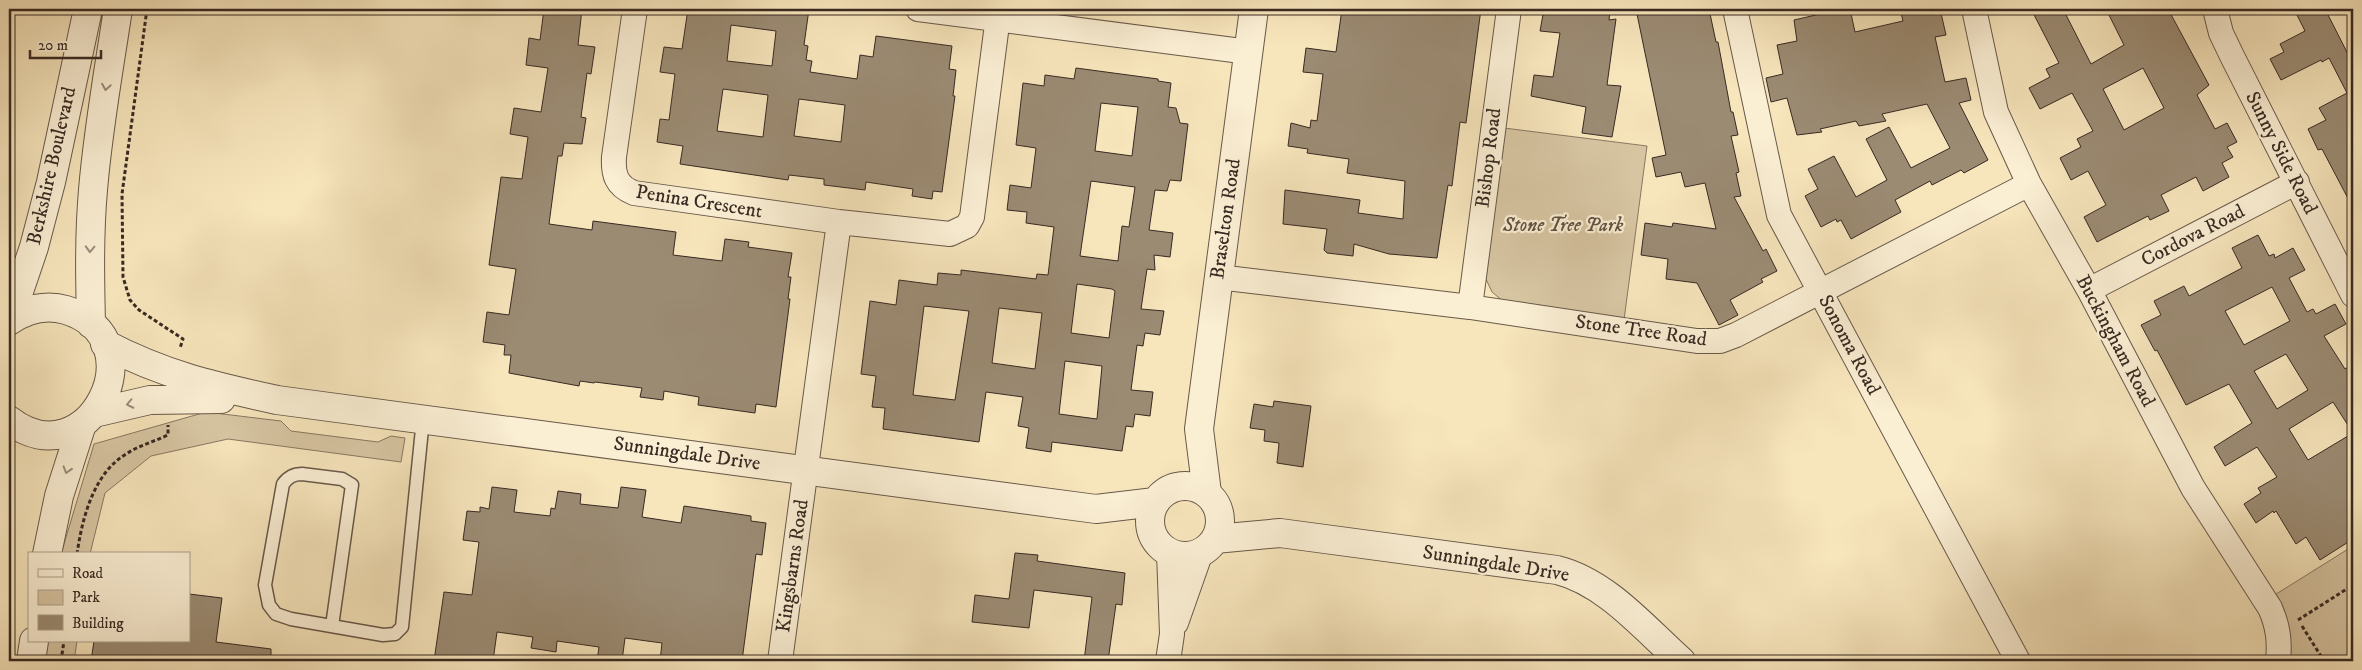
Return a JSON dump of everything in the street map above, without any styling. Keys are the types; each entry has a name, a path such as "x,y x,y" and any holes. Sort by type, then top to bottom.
{"street":[{"name":"Berkshire Boulevard","path":"9,321 34,247 52,182 88,9"},
{"name":"Berkshire Boulevard","path":"88,419 104,400 110,384 110,364 98,334 90,255 93,192 99,130 118,9"},
{"name":"Penina Crescent","path":"635,9 614,157 614,171 620,185 634,193 839,222 950,234 968,226 972,218 977,194 999,14"},
{"path":"918,9 999,14 1248,52"},
{"name":"Braselton Road","path":"1212,499 1199,429 1254,9"},
{"name":"Bishop Road","path":"1470,308 1509,9"},
{"name":"Sonoma Road","path":"1735,9 1776,203 1797,252 2018,661"},
{"name":"Buckingham Road","path":"1974,9 1996,112 2029,184 2089,290 2184,473 2270,608 2278,632 2278,661"},
{"name":"Sunny Side Road","path":"2215,9 2229,50 2353,295"},
{"name":"Cordova Road","path":"2089,290 2297,182"},
{"name":"Stone Tree Road","path":"1218,277 1470,308 1713,342 1736,336 2029,184"},
{"path":"806,470 839,222"},
{"name":"Sunningdale Drive","path":"9,321 28,311 50,307 72,312 98,334 149,366 193,381 277,400 1096,509 1162,495"},
{"name":"Sunningdale Drive","path":"9,420 29,431 45,434 64,432 88,419 136,402 167,399 277,400"},
{"path":"46,552 54,516 88,419"},
{"name":"Braselton Road","path":"1162,495 1199,429"},
{"name":"Kingsbarns Road","path":"780,661 806,470"},
{"path":"1168,661 1172,634 1208,546 1219,528 1220,516 1212,499 1196,487 1182,485 1162,495 1150,513 1150,525 1161,544 1172,634"},
{"name":"Sunningdale Drive","path":"1212,499 1280,533"},
{"name":"Sunningdale Drive","path":"1096,509 1161,544"},
{"name":"Sunningdale Drive","path":"1208,546 1280,533 1557,570 1576,575 1604,591 1682,661"},
{"path":"1161,544 1185,556 1208,546"},
{"path":"31,661 34,642"}],"lane":[{"path":"332,626 352,486 342,479 296,474 287,478 283,484 265,585 269,605 276,614 332,626 383,635 395,634 402,626 423,419"}],"path":[{"path":"147,9 122,194 123,277 130,300 139,310 183,339 177,355"},
{"path":"77,552 98,483 110,466 122,456 168,435 167,417"},
{"path":"2278,632 2353,585"},
{"path":"2298,620 2324,661"},
{"path":"61,661 64,642"}],"green space":[{"name":"Stone Tree Park","path":"1504,128 1647,146 1624,320 1504,302 1492,292 1485,277"},
{"path":"206,412 281,421 291,431 378,442 391,436 405,438 401,462 228,439 151,456 105,493 90,552 62,552 94,444"},
{"path":"2353,546 2353,661 2288,661 2273,596"},
{"path":"48,642 77,642 74,661 45,661"}],"building":[{"path":"544,9 582,9 578,45 595,47 591,74 587,73 581,117 586,118 582,144 564,143 562,156 558,156 549,224 592,230 593,221 676,232 673,255 722,261 725,239 749,242 748,247 792,253 788,277 791,277 788,299 790,299 776,407 756,404 755,413 698,405 699,397 664,391 663,400 640,397 642,388 580,381 579,386 509,373 511,355 504,355 505,345 483,342 487,312 509,315 516,269 489,265 501,177 522,179 528,137 510,134 514,108 541,112 548,68 526,65 529,38 540,40"},
{"path":"688,9 809,9 804,45 808,46 806,60 812,61 810,72 857,79 860,55 873,57 876,36 952,46 949,69 956,70 953,96 955,96 942,192 933,191 932,199 912,196 913,189 866,182 865,190 824,185 824,179 789,175 788,180 680,164 683,146 657,142 660,119 669,120 675,74 660,72 664,47 682,49","holes":["731,25 776,31 772,66 727,61","723,89 768,95 763,137 717,131","799,99 845,105 841,142 794,136"]},
{"path":"1342,9 1481,9 1466,123 1460,122 1452,186 1448,185 1437,258 1389,254 1354,244 1353,256 1327,253 1324,250 1327,229 1283,224 1285,190 1360,200 1358,213 1403,219 1405,181 1347,173 1349,159 1307,153 1308,149 1288,146 1291,123 1310,128 1311,120 1317,121 1323,74 1303,72 1306,48 1336,52"},
{"path":"1544,9 1610,11 1609,20 1616,19 1607,85 1621,86 1612,137 1582,133 1586,107 1531,96 1534,75 1553,77 1560,33 1540,31"},
{"path":"1665,9 1709,9 1716,42 1718,42 1731,112 1733,112 1738,135 1731,136 1739,172 1736,173 1741,196 1734,197 1763,251 1766,249 1777,271 1761,279 1763,282 1730,300 1738,315 1719,325 1697,283 1666,279 1668,259 1641,255 1645,223 1672,227 1673,223 1716,229 1705,183 1685,187 1681,172 1656,177 1652,158 1666,155 1637,14"},
{"path":"1842,9 1850,9 1855,32 1903,21 1900,9 1931,9 1932,15 1941,13 1946,35 1935,37 1945,82 1966,78 1971,100 1959,103 1988,160 1964,173 1961,170 1932,185 1930,181 1895,200 1901,212 1851,239 1841,220 1837,222 1836,219 1821,227 1805,196 1818,189 1808,169 1834,156 1856,197 1887,180 1866,139 1889,127 1911,168 1950,148 1927,104 1882,114 1886,121 1859,126 1856,121 1820,129 1822,132 1797,135 1787,98 1771,102 1766,78 1783,74 1777,45 1797,41 1794,20"},
{"path":"2031,9 2063,9 2091,64 2124,45 2106,9 2168,9 2209,85 2197,95 2215,129 2227,123 2237,142 2227,147 2233,157 2222,163 2229,177 2203,191 2196,177 2161,195 2169,211 2150,220 2148,216 2097,242 2084,217 2106,205 2088,171 2071,180 2060,158 2081,147 2077,139 2093,131 2072,93 2040,109 2029,88 2050,77 2046,69 2059,63","holes":["2143,68 2164,108 2124,130 2103,89"]},
{"path":"2294,9 2325,9 2353,64 2353,208 2322,149 2318,150 2308,129 2326,120 2319,108 2347,93 2329,58 2322,62 2321,60 2281,80 2270,59 2284,52 2280,44 2305,31"},
{"path":"1076,68 1158,79 1158,81 1171,83 1168,107 1176,108 1180,123 1188,124 1181,181 1170,180 1167,191 1155,190 1149,230 1173,233 1170,257 1154,255 1155,270 1147,269 1141,309 1164,311 1160,335 1145,333 1143,346 1137,345 1131,390 1153,392 1150,416 1135,414 1133,427 1126,426 1122,451 1052,442 1051,452 1026,448 1029,428 1018,426 1023,397 986,392 979,442 883,429 885,408 872,407 876,376 861,374 870,301 896,305 899,280 937,285 938,273 961,275 961,270 1036,279 1037,274 1048,275 1054,227 1026,223 1027,212 1007,210 1010,185 1031,188 1036,148 1016,145 1023,83 1044,86 1045,75 1074,79","holes":["1101,103 1138,107 1132,156 1095,151","1091,181 1135,187 1129,227 1122,226 1118,261 1080,256","1077,284 1115,291 1109,338 1071,333","924,306 969,311 955,400 913,395","999,308 1042,313 1035,369 992,363","1065,361 1102,366 1097,419 1059,414"]},
{"path":"2258,235 2269,256 2274,254 2275,258 2293,248 2305,270 2289,278 2307,312 2313,309 2316,314 2335,304 2346,324 2324,336 2345,369 2353,364 2353,433 2353,539 2320,560 2306,537 2296,544 2276,511 2274,513 2273,511 2256,523 2244,504 2261,493 2258,488 2277,477 2257,447 2225,466 2214,447 2252,423 2229,384 2186,405 2157,350 2155,351 2141,325 2161,315 2154,301 2184,286 2189,296 2242,268 2232,248","holes":["2272,287 2290,321 2244,345 2225,311","2286,354 2308,390 2277,409 2254,371","2333,402 2353,433 2308,460 2289,429"]},
{"path":"1274,401 1311,406 1303,467 1277,463 1279,443 1264,441 1265,430 1250,428 1254,404 1273,407"},
{"path":"492,487 517,490 514,512 550,516 551,508 555,509 558,491 581,494 580,504 618,508 621,487 646,490 642,517 681,523 684,506 751,516 751,521 766,523 762,555 756,554 742,661 660,661 662,643 625,638 622,661 597,661 599,647 557,641 556,652 531,648 533,637 497,632 493,661 434,661 444,592 472,595 479,542 463,540 467,511 480,512 480,507 489,509"},
{"path":"1015,553 1038,555 1037,561 1125,573 1122,605 1116,604 1108,661 1084,661 1092,597 1034,590 1029,628 972,622 975,595 1009,599"},
{"path":"190,594 222,598 216,642 271,649 271,661 91,661 94,642 190,642"}]}
